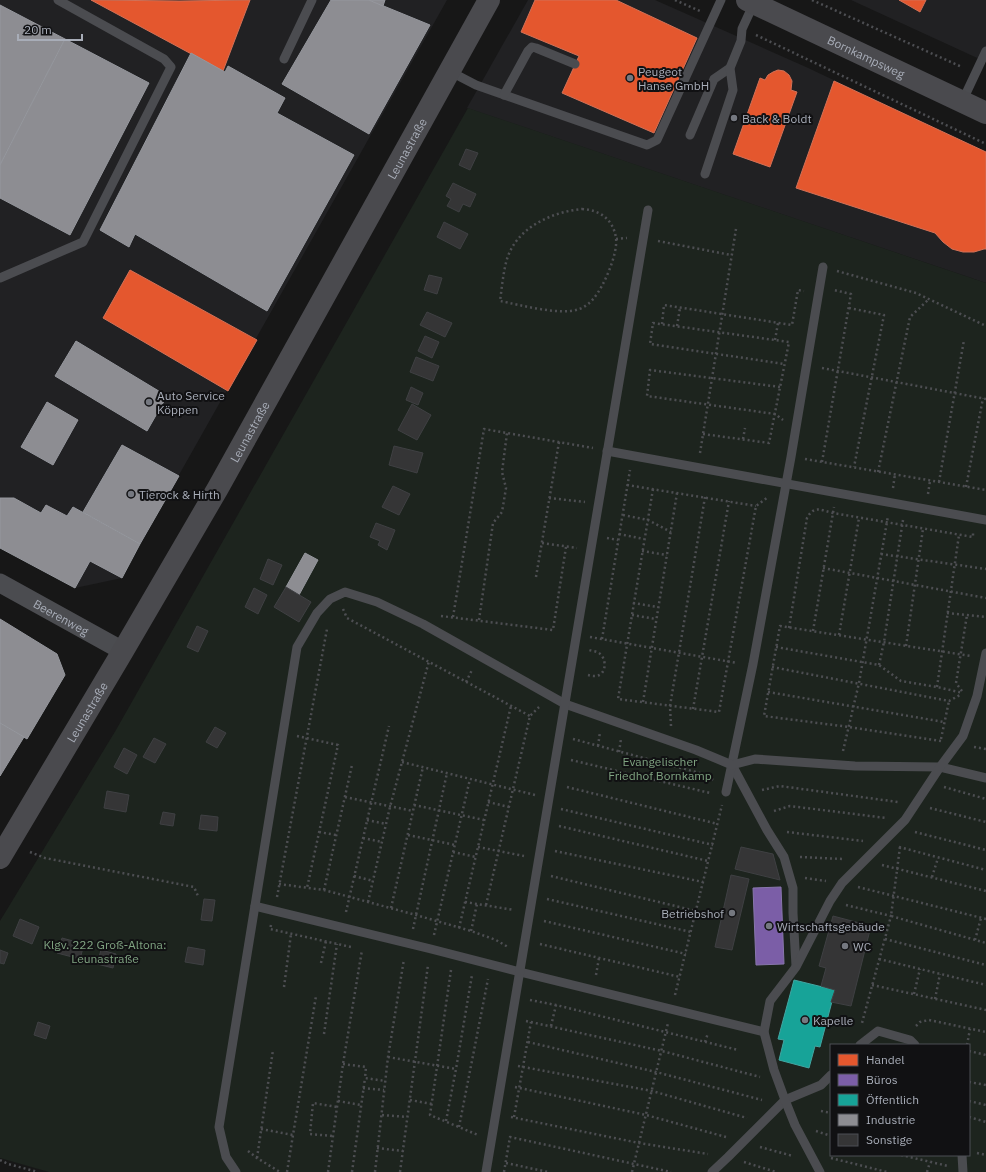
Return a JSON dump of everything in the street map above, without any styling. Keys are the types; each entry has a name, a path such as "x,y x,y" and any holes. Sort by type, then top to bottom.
{"street":[{"name":"Leunastraße","path":"4,851 222,481 489,0"},
{"name":"Bornkampsweg","path":"751,2 777,10 986,114"},
{"name":"Beerenweg","path":"0,583 123,651"}],"lane":[{"path":"0,278 83,242 171,67 164,59 58,0"},
{"path":"284,59 312,0"},
{"path":"449,71 476,85 647,145 657,140 721,0"},
{"path":"705,174 733,90 730,68 741,41 742,29 751,2"},
{"path":"504,95 528,51 532,47 575,64"},
{"path":"962,102 986,51"},
{"path":"690,135 714,79 730,68"},
{"path":"486,1172 648,210"},
{"path":"725,794 753,664 823,267"},
{"path":"607,451 986,520"},
{"path":"236,1172 226,1157 219,1127 297,647 317,613 330,599 345,592 377,602 423,624 564,704 696,750 732,765 755,759 855,766 940,767 986,778"},
{"path":"820,1172 782,1103 778,1082 764,1032 770,1001 796,966 830,901 842,883 903,824 940,767 963,736 977,696 985,655"},
{"path":"732,765 758,815 784,857 793,888 792,913 796,966"},
{"path":"255,906 764,1032"},
{"path":"861,1044 878,1031 910,1040 913,1044"},
{"path":"712,1172 782,1103 821,1085 830,1076"},
{"path":"962,1156 963,1170"}],"path":[{"path":"675,0 714,16"},
{"path":"812,0 976,73"},
{"path":"742,29 986,144"},
{"path":"578,209 591,210 601,214 610,222 616,239 614,254 606,280 594,298 587,304 570,311 560,311 500,301 503,274 507,257 515,242 527,230 555,214 578,209"},
{"path":"698,467 736,229"},
{"path":"657,240 731,255"},
{"path":"823,267 916,293 986,326"},
{"path":"822,462 851,294"},
{"path":"878,472 910,317 929,299"},
{"path":"662,324 664,305 792,325"},
{"path":"677,326 680,308"},
{"path":"848,308 884,315 854,468"},
{"path":"703,434 769,442 789,342 653,323 650,344 784,364"},
{"path":"775,340 778,323"},
{"path":"939,482 964,340"},
{"path":"806,365 984,398 966,487"},
{"path":"775,414 647,396 650,370 780,387"},
{"path":"743,439 745,428"},
{"path":"453,617 484,429 607,451"},
{"path":"479,620 493,523 502,512 506,488 502,472 507,433"},
{"path":"536,577 559,442"},
{"path":"602,639 632,455"},
{"path":"790,457 986,490"},
{"path":"628,485 756,506 719,712 618,699 652,489"},
{"path":"813,631 836,492"},
{"path":"643,702 677,493"},
{"path":"550,498 598,504"},
{"path":"671,742 670,706 705,498"},
{"path":"693,709 729,501"},
{"path":"840,765 859,684 886,522 891,503"},
{"path":"879,665 884,642 905,505"},
{"path":"789,628 807,518 810,512 817,509 859,518 973,537"},
{"path":"623,515 648,520 671,532"},
{"path":"937,687 962,516"},
{"path":"839,635 859,518"},
{"path":"906,646 923,529"},
{"path":"619,534 644,539"},
{"path":"542,543 591,550"},
{"path":"439,616 553,630 566,547"},
{"path":"642,552 667,555"},
{"path":"881,554 986,569"},
{"path":"824,568 986,598"},
{"path":"338,595 329,617 279,884 324,890 437,921 496,940 522,955"},
{"path":"634,603 658,607"},
{"path":"947,613 986,617"},
{"path":"632,615 656,618"},
{"path":"964,693 956,683 967,615"},
{"path":"347,618 530,716 486,905"},
{"path":"940,740 764,716 780,626 961,654 985,655"},
{"path":"576,634 702,657 773,667 949,701 964,693"},
{"path":"574,647 597,652 603,658 605,666 601,674 596,676 588,675"},
{"path":"776,647 879,665 901,681 964,693"},
{"path":"368,902 390,807 429,661"},
{"path":"768,692 944,722"},
{"path":"948,757 940,740 949,701"},
{"path":"459,928 511,706"},
{"path":"342,928 389,726"},
{"path":"559,735 708,775 725,794"},
{"path":"306,738 338,744 307,888"},
{"path":"556,756 725,794"},
{"path":"402,762 513,789 548,802 713,845"},
{"path":"324,890 352,765"},
{"path":"391,908 423,767"},
{"path":"410,944 447,773"},
{"path":"430,949 470,779"},
{"path":"551,783 718,824"},
{"path":"930,783 986,799"},
{"path":"746,793 780,786 916,805 986,822"},
{"path":"632,1172 725,794"},
{"path":"344,797 413,811"},
{"path":"488,802 509,807"},
{"path":"414,806 484,820"},
{"path":"758,815 790,806 903,824 986,850"},
{"path":"367,820 386,824"},
{"path":"545,823 708,862"},
{"path":"860,1030 890,916 903,824"},
{"path":"767,830 882,843 986,870"},
{"path":"319,832 336,835"},
{"path":"408,835 455,845"},
{"path":"363,838 382,842"},
{"path":"478,847 538,859"},
{"path":"540,848 703,882"},
{"path":"4,851 194,887 198,896"},
{"path":"453,852 476,856"},
{"path":"784,857 865,860 986,891"},
{"path":"932,877 938,858"},
{"path":"536,873 696,911"},
{"path":"789,875 842,883 986,919"},
{"path":"354,876 373,881"},
{"path":"532,896 691,932"},
{"path":"830,901 986,943"},
{"path":"465,902 486,905 529,915 686,954"},
{"path":"471,931 477,904"},
{"path":"975,940 981,918"},
{"path":"284,987 291,934"},
{"path":"885,939 986,965"},
{"path":"525,940 680,977"},
{"path":"321,963 326,942"},
{"path":"324,1034 337,944"},
{"path":"328,1172 343,1064 362,950"},
{"path":"375,1172 388,1057 403,959"},
{"path":"879,959 986,985"},
{"path":"400,1172 428,965"},
{"path":"914,994 920,969"},
{"path":"451,970 430,1115 491,1141"},
{"path":"446,1121 472,974"},
{"path":"935,999 940,974"},
{"path":"459,1127 488,978"},
{"path":"872,985 986,1010"},
{"path":"288,1172 316,996"},
{"path":"515,997 556,1005 738,1050"},
{"path":"551,1026 556,1005"},
{"path":"512,1018 662,1051 778,1082"},
{"path":"920,1022 929,1020 986,1032"},
{"path":"514,1117 532,1022"},
{"path":"967,1044 970,1029"},
{"path":"528,1042 782,1103"},
{"path":"257,1158 273,1050"},
{"path":"970,1051 986,1055"},
{"path":"388,1057 456,1069"},
{"path":"504,1063 652,1091 763,1122"},
{"path":"343,1064 366,1067 352,1172"},
{"path":"364,1078 385,1081"},
{"path":"970,1082 986,1085"},
{"path":"501,1084 646,1115 814,1162 829,1158 887,1172"},
{"path":"363,1088 384,1090"},
{"path":"410,1100 432,1104"},
{"path":"338,1101 361,1105"},
{"path":"970,1101 986,1105"},
{"path":"332,1136 310,1134 313,1104 337,1107"},
{"path":"821,1111 830,1113"},
{"path":"496,1113 639,1143 728,1157 776,1172"},
{"path":"382,1114 407,1117"},
{"path":"970,1117 986,1122"},
{"path":"261,1129 293,1136"},
{"path":"504,1172 510,1137 671,1172"},
{"path":"377,1148 403,1151"},
{"path":"248,1151 280,1172"},
{"path":"905,1156 963,1170"},
{"path":"0,1160 8,1164 38,1172"},
{"path":"926,1172 930,1162"},
{"path":"506,1163 548,1172"}],"shaded area":[{"path":"0,0 447,0 122,578 75,588 0,548"},
{"path":"528,0 655,0 806,67 986,152 986,283 467,108"},
{"path":"851,0 986,0 986,62"}],"green space":[{"name":"Evangelischer Friedhof Bornkamp","path":"468,108 986,283 986,1172 49,1172 0,1158 0,921 116,730"}],"building: Handel":[{"path":"91,0 180,1 250,0 223,71"},
{"path":"535,0 616,0 697,38 654,133 562,93 579,56 521,32"},
{"path":"899,0 926,0 920,12"},
{"path":"778,70 784,71 789,75 792,81 791,90 797,92 770,167 733,154 760,78 765,80 768,75"},
{"path":"834,81 986,152 986,249 974,252 963,252 952,249 935,233 796,188"},
{"path":"130,270 257,340 228,391 103,318"}],"building: Büros":[{"name":"Wirtschaftsgebäude","path":"781,887 784,964 756,965 753,888"}],"building: Öffentlich":[{"name":"Kapelle","path":"794,980 835,990 820,1047 815,1046 809,1068 779,1060 784,1040 778,1039"}],"building: Industrie":[{"path":"331,0 369,0 430,25 369,134 282,84"},
{"path":"369,0 385,0 383,6"},
{"path":"0,5 65,39 0,165"},
{"path":"65,39 149,83 70,235 0,198 0,165"},
{"path":"191,53 225,72 228,66 285,98 277,113 354,155 267,311 135,234 129,247 100,230"},
{"path":"76,341 167,396 147,431 55,376"},
{"path":"47,402 78,420 53,465 21,447"},
{"name":"Tierock & Hirth","path":"122,445 179,476 140,544 83,512"},
{"path":"0,498 14,498 41,513 46,505 67,516 73,507 140,544 122,578 90,561 75,588 0,548"},
{"path":"305,553 318,560 299,595 286,587"},
{"path":"0,619 57,654 65,675 27,739 0,723"},
{"path":"0,723 24,737 0,776"}],"building: Sonstige":[{"path":"466,149 478,153 470,170 459,165"},
{"path":"453,183 476,194 470,207 463,204 459,212 447,206 451,199 446,196"},
{"path":"444,222 468,234 460,249 437,237"},
{"path":"429,275 442,278 437,294 424,290"},
{"path":"427,312 452,323 445,337 420,325"},
{"path":"425,336 439,342 432,358 418,351"},
{"path":"416,357 439,366 433,381 410,372"},
{"path":"411,387 423,393 418,405 406,400"},
{"path":"412,404 431,415 417,440 398,430"},
{"path":"394,446 423,453 417,473 389,465"},
{"path":"393,486 410,494 399,515 382,507"},
{"path":"376,523 395,530 387,550 378,545 380,541 370,537"},
{"path":"268,559 282,565 273,585 260,579"},
{"path":"286,587 311,602 299,622 274,607"},
{"path":"254,588 267,595 258,614 245,607"},
{"path":"197,626 208,631 198,652 187,647"},
{"path":"215,727 226,733 217,748 206,742"},
{"path":"154,738 166,744 155,763 143,757"},
{"path":"124,748 137,755 127,774 114,767"},
{"path":"107,791 129,795 126,812 104,808"},
{"path":"163,812 175,814 173,826 160,824"},
{"path":"201,815 218,817 217,831 199,829"},
{"path":"741,847 773,854 780,880 735,869"},
{"name":"Betriebshof","path":"731,875 749,879 732,950 715,947"},
{"path":"204,899 215,900 212,921 201,920"},
{"name":"WC","path":"833,916 871,926 851,1006 831,1002 835,990 821,986 826,968 819,966"},
{"path":"20,919 39,927 32,944 13,936"},
{"path":"62,938 84,944 80,959 57,953"},
{"path":"188,947 205,950 203,965 185,962"},
{"path":"0,950 8,953 4,964 0,963"},
{"path":"101,950 116,954 113,968 97,964"},
{"path":"38,1022 50,1026 46,1039 34,1035"}],"place":[{"name":"Peugeot Hanse GmbH","path":"630,78"},
{"name":"Back & Boldt","path":"734,118"},
{"name":"Auto Service Köppen","path":"149,402"},
{"name":"Tierock & Hirth","path":"131,494"},
{"name":"Betriebshof","path":"732,913"},
{"name":"Wirtschaftsgebäude","path":"769,926"},
{"name":"WC","path":"845,946"},
{"name":"Kapelle","path":"805,1020"}],"park label":[{"name":"Klgv. 222 Groß-Altona: Leunastraße","path":"105,951"}]}
